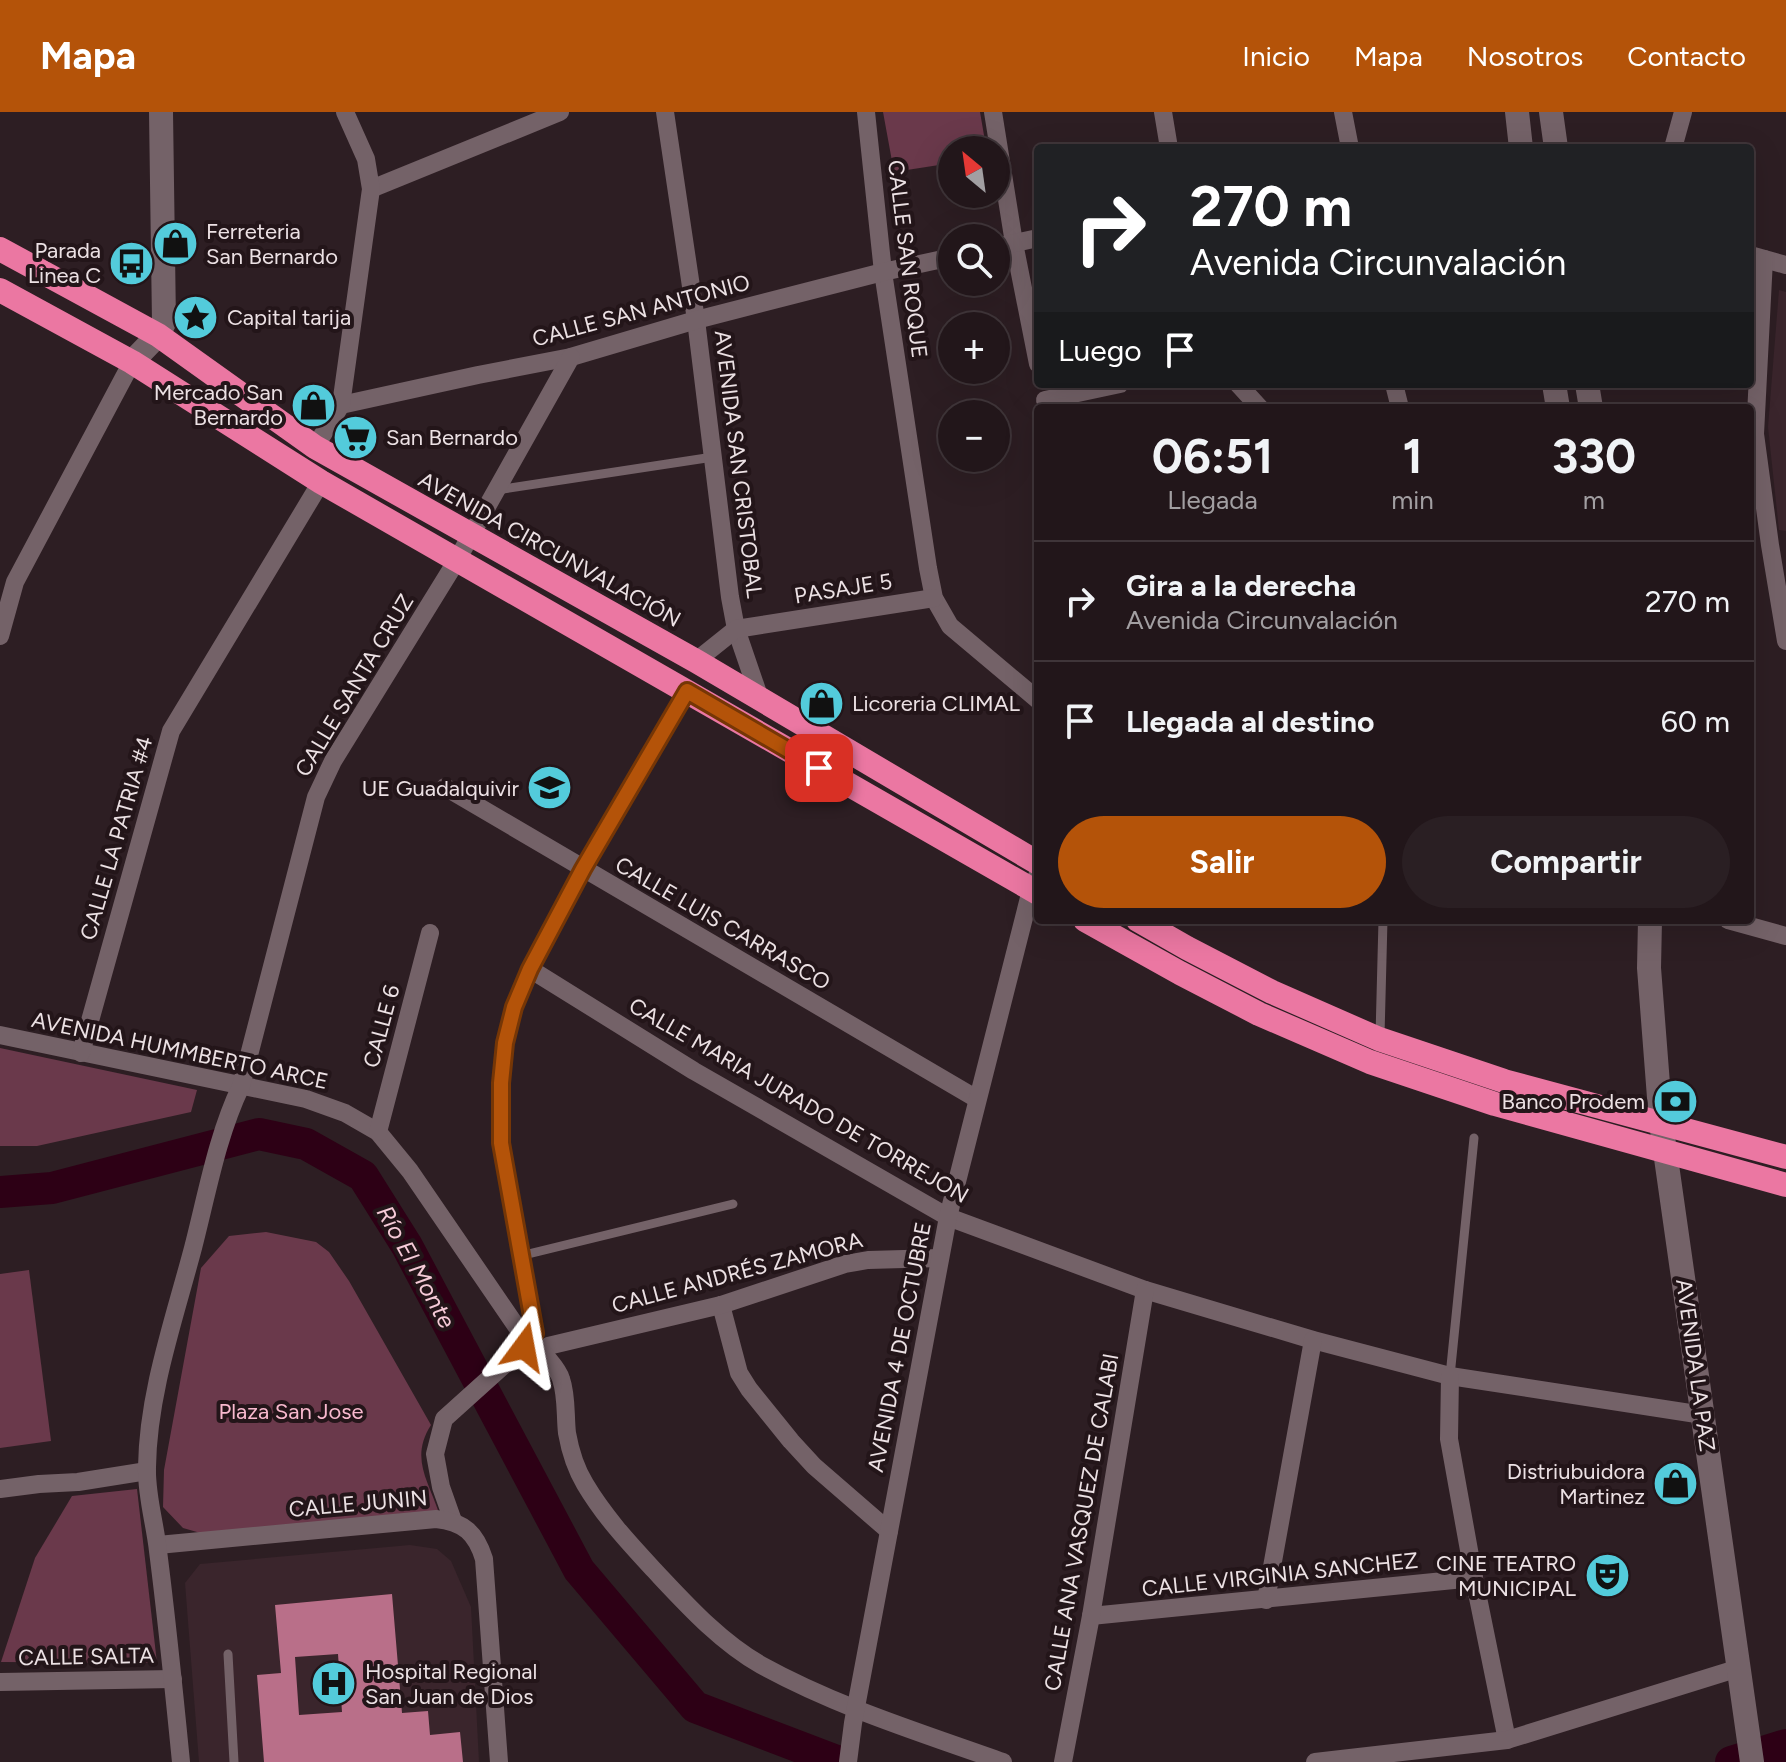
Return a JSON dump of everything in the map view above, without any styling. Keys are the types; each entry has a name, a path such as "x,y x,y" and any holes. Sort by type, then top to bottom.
{"highway":[{"name":"AVENIDA CIRCUNVALACIÓN","path":"0,249 158,335 315,447 696,661 1034,861"},
{"path":"0,290 132,362 321,482 1034,885"},
{"path":"1092,924 1259,1014 1370,1062 1495,1104 1786,1185"},
{"path":"1145,924 1272,992 1379,1039 1504,1081 1786,1157"}],"street":[{"path":"0,636 7,580 132,362 158,335 164,323 161,112"},
{"path":"315,447 341,405 371,189 366,159 345,112"},
{"path":"371,189 560,112"},
{"name":"AVENIDA SAN CRISTOBAL","path":"665,112 696,320 736,629 696,661"},
{"name":"CALLE SAN ROQUE","path":"866,112 883,272 934,598 950,626 1034,697"},
{"path":"993,112 1003,224"},
{"path":"1163,112 1168,144"},
{"path":"1343,112 1349,144"},
{"path":"1517,112 1521,144"},
{"path":"1551,112 1555,144"},
{"path":"1674,144 1683,112"},
{"path":"1010,244 1034,239"},
{"path":"1754,404 1757,257 1786,265"},
{"name":"CALLE SAN ANTONIO","path":"341,405 571,357 696,320 938,260"},
{"path":"1010,263 1034,350"},
{"name":"CALLE SANTA CRUZ","path":"147,1471 154,1397 229,1111 241,1086 316,797 333,761 457,560 571,357"},
{"path":"1045,397 1097,388"},
{"path":"1242,388 1256,404"},
{"path":"1754,438 1778,546 1786,641"},
{"name":"CALLE LA PATRIA #4","path":"81,1053 171,731 321,482"},
{"name":"PASAJE 5","path":"736,629 934,598"},
{"path":"736,629 760,699"},
{"path":"687,691 583,869 530,969 514,1007 505,1043 501,1143 536,1345 561,1380 567,1433 573,1459 584,1482 606,1516 691,1609 760,1664 854,1717 1003,1762"},
{"name":"CALLE LUIS CARRASCO","path":"445,787 977,1099"},
{"name":"AVENIDA 4 DE OCTUBRE","path":"848,1762 948,1217 1034,893"},
{"name":"AVENIDA LA PAZ","path":"1636,924 1649,968"},
{"name":"AVENIDA LA PAZ","path":"1650,924 1649,968 1661,1123 1752,1762"},
{"path":"1742,924 1786,936"},
{"name":"CALLE 6","path":"378,1132 430,933"},
{"name":"CALLE MARIA JURADO DE TORREJON","path":"530,969 694,1071 948,1217 1145,1290 1313,1340 1450,1376 1703,1415"},
{"name":"AVENIDA HUMMBERTO ARCE","path":"0,1035 306,1099 345,1113 378,1132 410,1171 536,1345"},
{"name":"CALLE ANDRÉS ZAMORA","path":"453,1521 441,1487 435,1454 444,1419 504,1365 536,1345 721,1305 845,1264 868,1260 940,1258"},
{"name":"CALLE ANA VASQUEZ DE CALABI","path":"1063,1762 1091,1616 1145,1290"},
{"path":"721,1305 739,1373 749,1389 798,1450 889,1531"},
{"path":"1266,1600 1313,1340"},
{"path":"1450,1376 1449,1439 1507,1740"},
{"path":"0,1489 78,1482 147,1471 181,1762"},
{"name":"CALLE JUNIN","path":"158,1545 436,1519 453,1521 470,1532 484,1559 499,1762"},
{"name":"CALLE VIRGINIA SANCHEZ","path":"1091,1616 1474,1578"},
{"name":"CALLE SALTA","path":"0,1682 173,1679"},
{"path":"1315,1762 1507,1740 1741,1680"}],"lane":[{"path":"497,490 713,457"},
{"path":"1379,1039 1383,924"},
{"path":"1450,1376 1474,1138"},
{"path":"520,1256 733,1204"},
{"path":"228,1654 234,1762"}],"shaded area":[{"path":"1779,290 1786,292 1786,531 1779,530 1768,427"},
{"name":"Hospital Regional San Juan de Dios","path":"410,1545 437,1549 451,1561 471,1607 479,1762 199,1762 185,1583 200,1564"}],"green space":[{"path":"883,112 980,112 984,136 938,136 938,165 894,172"},
{"path":"0,1048 197,1090 191,1112 37,1146 0,1146"},
{"name":"Plaza San Jose","path":"266,1232 316,1242 329,1252 349,1281 431,1425 421,1459 439,1513 204,1534 183,1528 163,1507 164,1470 201,1268 229,1236"},
{"path":"29,1270 51,1441 0,1448 0,1274"},
{"path":"137,1489 157,1663 1,1662 35,1558 72,1496"}],"building":[{"path":"392,1594 402,1713 428,1711 430,1735 460,1732 463,1762 264,1762 257,1675 281,1673 275,1605","holes":["338,1654 342,1712 299,1715 295,1657"]}],"waterway":[{"name":"Río El Monte","path":"0,1192 52,1188 259,1134 306,1144 363,1176 407,1246 579,1570 695,1707 839,1762"},
{"name":"Río El Monte","path":"1731,1762 1786,1745"}],"place":[{"name":"Ferreteria San Bernardo","path":"175,244"},
{"name":"Parada Linea C","path":"132,263"},
{"name":"Capital tarija","path":"196,317"},
{"name":"Mercado San Bernardo","path":"314,405"},
{"name":"San Bernardo","path":"355,437"},
{"name":"Licoreria CLIMAL","path":"821,703"},
{"name":"UE Guadalquivir","path":"550,788"},
{"name":"Banco Prodem","path":"1676,1101"},
{"name":"Distriubuidora Martinez","path":"1676,1484"},
{"name":"CINE TEATRO MUNICIPAL","path":"1607,1576"},
{"name":"Hospital Regional San Juan de Dios","path":"334,1684"}],"route":[{"path":"524,1347 527,1336 535,1333 501,1143 501,1083 505,1043 514,1007 530,969 583,869 687,691 819,768"}]}
